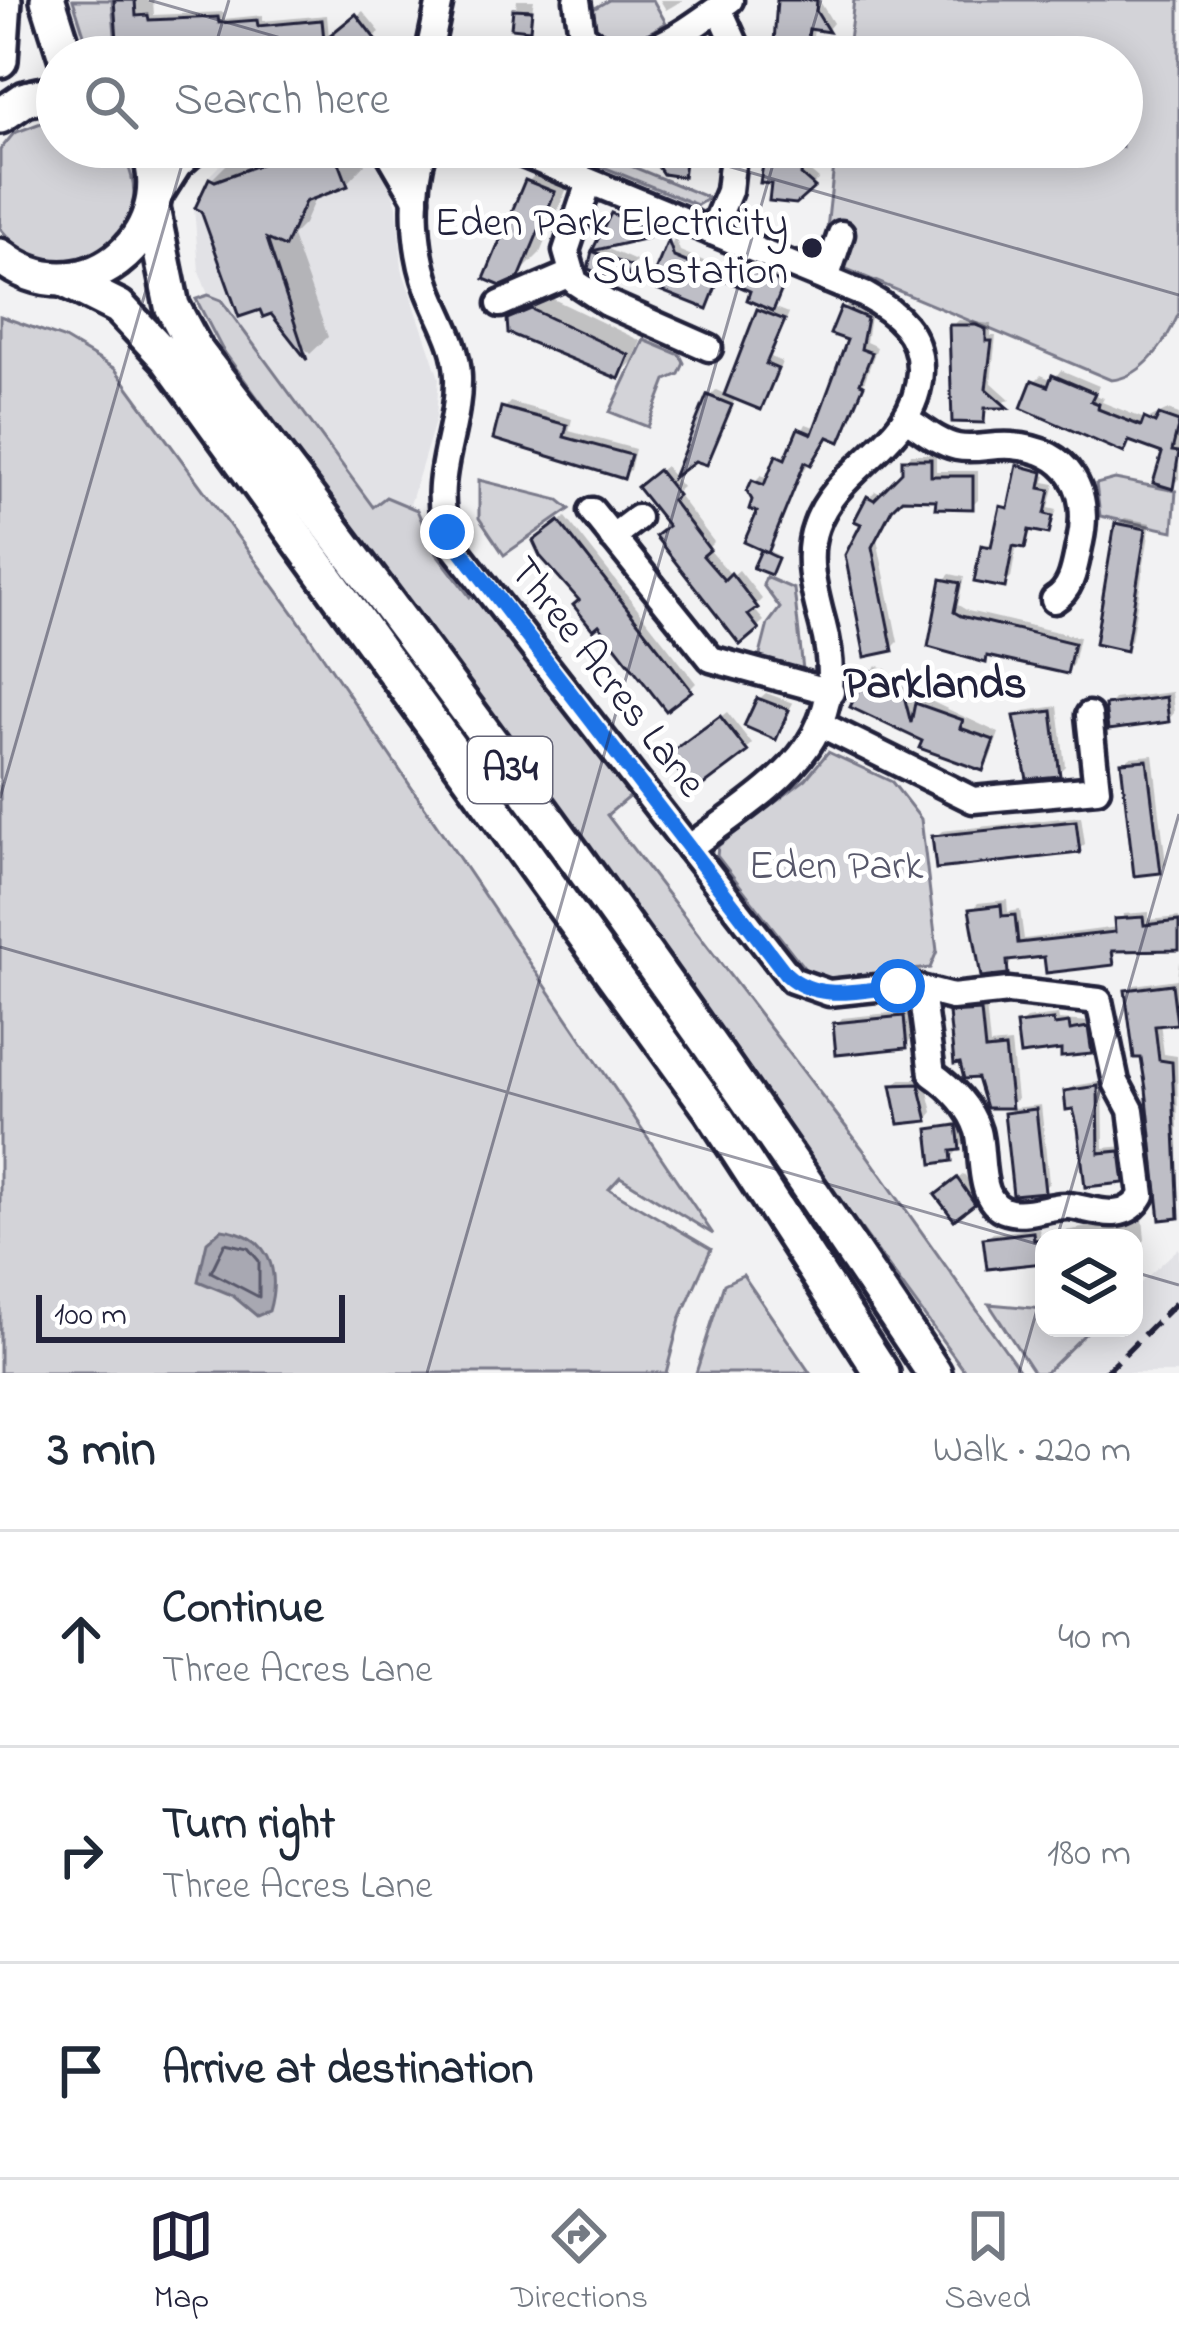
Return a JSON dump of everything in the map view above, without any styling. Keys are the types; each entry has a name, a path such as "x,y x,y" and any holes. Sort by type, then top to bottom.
{"highway":[{"path":"0,60 4,0"},
{"path":"48,0 59,36"},
{"path":"0,116 36,97"},
{"name":"A34","path":"154,168 154,208 172,306 196,351 588,874 799,1166 916,1346"},
{"path":"65,280 98,273 125,256 154,208"},
{"name":"A34","path":"0,256 30,274 65,280 118,307 158,346 712,1111 882,1373"}],"street":[{"path":"431,36 440,0"},
{"path":"577,0 584,36"},
{"path":"674,36 725,4 735,36"},
{"path":"154,208 177,168"},
{"name":"Three Acres Lane","path":"397,168 416,199"},
{"name":"Three Acres Lane","path":"423,168 416,199 424,274 457,356 456,409 439,491 447,532 689,848 802,986 829,993 905,985 952,998 1008,991 1100,1000 1116,1082 1131,1110 1142,1195 1136,1204 1127,1211 1094,1214 1074,1206 1011,1212 995,1203 982,1178 978,1130 952,1089 932,1074 921,991"},
{"path":"556,168 881,304 913,335 920,360 919,386 908,419 830,498 812,537 813,585 830,656 831,692 822,725 789,770 689,848"},
{"path":"712,232 729,191 732,168"},
{"path":"589,182 568,239 570,274 607,303 709,348"},
{"path":"826,279 841,234"},
{"path":"500,304 570,274"},
{"path":"908,419 950,445 1009,446 1041,453 1077,479 1085,502 1084,524 1068,586 1054,600"},
{"path":"592,511 711,659 831,692"},
{"path":"613,538 637,518"},
{"path":"822,725 973,800 1098,800 1089,715"}],"shaded area":[{"path":"217,168 382,168 387,176 397,206 402,269 439,378 436,418 410,505 386,498 374,507 221,300 208,295 199,271 194,207"},
{"path":"1179,1248 1179,1373 1045,1373 1082,1337 1143,1337 1143,1281"}],"green space":[{"path":"73,0 112,0 115,36 84,36"},
{"path":"609,0 653,0 666,23 644,36 603,36 588,12"},
{"path":"854,0 1179,0 1179,313 1144,365 1111,380 839,266 848,237 827,229 834,168 1143,168 1143,36 850,36"},
{"path":"36,125 36,168 127,168 133,207 123,231 104,250 80,260 53,261 26,251 0,228 0,150 14,133"},
{"path":"606,168 636,168 709,198 697,205"},
{"path":"208,295 221,300 373,507 386,497 417,510 434,550 470,597 475,594 631,795 607,815 862,1148 1021,1372 966,1373 222,349 196,299"},
{"path":"0,316 63,338 115,369 295,615 713,1234 620,1177 609,1189 711,1249 680,1319 666,1373 0,1373"},
{"path":"644,340 680,355 684,363 679,374 666,380 648,427 610,412"},
{"path":"1115,479 1176,491 1173,531 1100,516 1096,484"},
{"path":"479,480 559,500 570,509 504,555 479,518"},
{"path":"766,577 794,589 803,670 764,663 760,655 768,624 780,608 763,585"},
{"name":"Eden Park","path":"828,752 892,782 921,819 937,951 930,968 828,979 808,973 717,856 718,846 806,779"},
{"path":"743,1275 810,1373 696,1373 724,1284"},
{"path":"989,1304 1035,1308 1035,1337 1082,1337 1045,1373 1034,1373"}],"water":[{"path":"222,1229 251,1238 268,1256 273,1281 269,1311 257,1316 232,1295 198,1281 207,1242"}],"building":[{"path":"114,0 135,0 136,16 148,15 149,20 218,17 219,23 257,20 258,26 322,20 324,36 117,36"},
{"path":"777,0 817,0 816,11 829,32 809,29 808,36 774,36"},
{"path":"513,9 532,10 530,30 511,28"},
{"path":"356,14 373,36 329,36"},
{"path":"250,168 341,168 348,186 305,202 285,247 267,239 307,360 271,314 263,317 260,310 239,317 201,211 195,208 209,178 215,181"},
{"path":"659,168 684,168 683,177 663,174"},
{"path":"762,168 802,168 801,175 815,187 796,204 769,201 771,184 760,183"},
{"path":"525,180 555,192 519,278 501,286 484,279"},
{"path":"611,213 641,226 648,238 592,251"},
{"path":"668,240 674,257 720,276 707,309 649,286"},
{"path":"592,251 632,267 626,284 588,269"},
{"path":"729,261 784,284 773,311 747,300 750,291 722,279"},
{"path":"841,307 867,318 861,349 872,353 860,383 864,385 840,442 828,437 811,465 805,462 768,553 744,542 757,512 749,509 752,500 747,491 752,480 764,485 776,455 785,459 798,428 812,434 847,340 830,334"},
{"path":"531,309 629,355 619,379 508,333 507,319"},
{"path":"757,309 785,320 766,364 778,369 761,410 724,395"},
{"path":"949,325 976,325 986,329 986,341 992,341 986,389 1008,408 985,408 984,423 952,422"},
{"path":"1052,375 1095,393 1091,401 1099,404 1098,409 1141,426 1144,418 1155,423 1159,415 1179,422 1172,451 1179,452 1173,489 1153,483 1162,453 1129,441 1124,453 1021,408 1032,380 1048,386"},
{"path":"707,395 732,405 707,465 695,461 673,478"},
{"path":"501,407 567,425 564,437 631,455 624,479 493,439"},
{"path":"902,459 931,459 931,476 973,476 973,509 935,508 936,500 902,499 892,509 872,547 893,651 865,657 845,555 861,524 854,521 867,496 874,500 902,472"},
{"path":"1017,465 1043,472 1040,488 1050,490 1045,514 1053,516 1049,534 1029,530 1025,548 1013,546 1005,588 974,582 981,545 991,547 1000,506 1008,508"},
{"path":"658,470 678,495 672,500 710,550 703,556 724,580 731,573 758,608 748,615 759,629 740,645 655,536 668,526 637,487"},
{"path":"559,521 692,691 666,711 599,625 593,630 573,605 579,600 540,556 533,541"},
{"path":"1115,523 1146,529 1126,651 1095,644"},
{"path":"761,550 778,558 771,575 753,568"},
{"path":"941,579 960,583 954,612 961,616 1074,643 1067,674 987,656 986,663 928,647"},
{"path":"868,669 882,676 879,684 904,696 911,723 915,703 963,720 960,728 994,740 983,771 919,748 922,741 850,707"},
{"path":"1166,697 1169,722 1108,730 1105,705"},
{"path":"757,698 789,710 776,740 744,726"},
{"path":"1052,711 1060,776 1027,779 1014,716"},
{"path":"720,716 748,752 695,792 666,756"},
{"path":"1147,760 1161,873 1134,876 1121,762"},
{"path":"1076,821 1080,853 936,869 932,836"},
{"path":"1001,905 1002,916 1015,915 1018,943 1115,932 1114,919 1143,917 1144,925 1179,921 1179,950 1112,951 1114,965 1046,973 1044,957 1007,961 1008,974 981,977 969,909"},
{"path":"1172,984 1177,1024 1155,1026 1159,1060 1172,1062 1179,1218 1160,1220 1146,1089 1141,1058 1134,1058 1125,990"},
{"path":"981,1011 985,1050 1005,1048 1012,1108 986,1108 977,1078 964,1079 960,1063 954,1064 949,1013"},
{"path":"904,1016 907,1048 836,1055 833,1023"},
{"path":"1053,1020 1054,1025 1069,1023 1070,1030 1088,1027 1092,1054 1061,1057 1061,1050 1020,1055 1016,1024"},
{"path":"919,1084 928,1121 899,1124 891,1085"},
{"path":"1098,1086 1099,1153 1120,1151 1124,1183 1085,1187 1078,1128 1073,1109 1066,1110 1064,1091"},
{"path":"1036,1109 1045,1192 1013,1195 1004,1113"},
{"path":"957,1125 960,1150 951,1151 952,1161 932,1164 928,1129"},
{"path":"957,1178 975,1204 954,1220 935,1195"},
{"path":"1033,1232 1035,1264 987,1269 983,1238"}],"railway":[{"path":"1105,1373 1179,1300"}],"place":[{"name":"Eden Park Electricity Substation","path":"812,248"}],"district":[{"name":"Parklands","path":"935,686"}],"route":[{"path":"447,532 786,974 802,986 829,993 898,986"}]}
